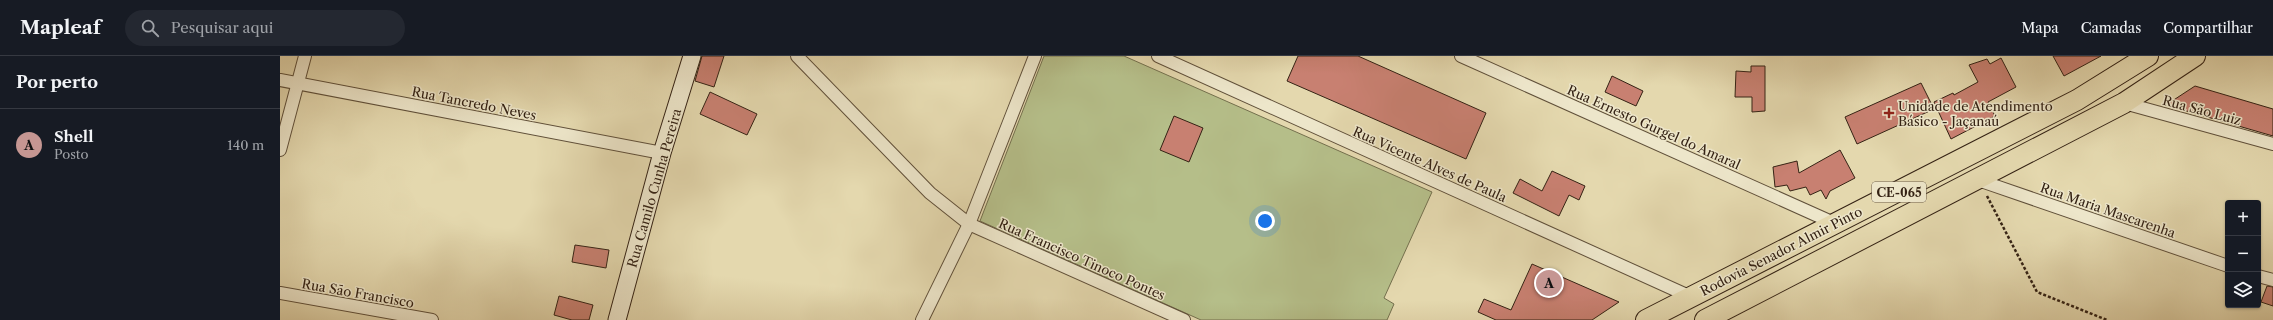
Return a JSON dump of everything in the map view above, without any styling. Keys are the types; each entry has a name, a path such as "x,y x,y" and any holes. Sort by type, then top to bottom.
{"main road":[{"name":"Rodovia Senador Almir Pinto","path":"1646,320 2077,100 2148,56"},
{"name":"Rodovia Senador Almir Pinto","path":"1705,320 1978,180 2124,103 2195,56"}],"street":[{"path":"280,150 305,56"},
{"name":"Rua Camilo Cunha Pereira","path":"616,320 662,153 692,56"},
{"name":"Rua Francisco Tinoco Pontes","path":"797,56 930,193 969,224 1184,320"},
{"path":"922,320 969,224 1035,56"},
{"name":"Rua Vicente Alves de Paula","path":"1158,56 1691,297"},
{"name":"Rua Ernesto Gurgel do Amaral","path":"1461,56 1836,224"},
{"name":"Rua Tancredo Neves","path":"280,80 662,153"},
{"name":"Rua São Luiz","path":"2124,103 2273,144"},
{"name":"Rua Maria Mascarenha","path":"1978,180 2225,265"},
{"path":"2261,277 2273,280"},
{"name":"Rua Sāo Francisco","path":"280,293 432,320"}],"path":[{"path":"1978,180 2038,292 2107,320"}],"green space":[{"path":"1044,56 1124,56 1432,192 1384,298 1394,304 1387,320 1201,320 980,221"}],"building":[{"path":"702,56 724,56 714,87 695,81"},
{"path":"1298,56 1358,56 1486,113 1466,159 1287,81"},
{"path":"2053,56 2101,56 2064,76"},
{"path":"2001,58 2016,87 1988,102 1995,116 1951,139 1934,102 1953,93 1954,95 1978,82 1969,65 1987,59 1990,64"},
{"path":"1751,66 1765,66 1765,111 1752,112 1752,97 1735,97 1736,71 1751,72"},
{"path":"1612,76 1643,91 1636,106 1605,92"},
{"name":"Unidade de Atendimento Básico - Jaçanaú","path":"1921,83 1934,109 1857,144 1845,117"},
{"path":"2195,86 2273,109 2273,136 2166,105"},
{"path":"710,92 757,114 747,135 700,114"},
{"path":"1174,116 1203,128 1189,162 1160,150"},
{"path":"1840,150 1855,178 1830,191 1826,199 1821,190 1810,195 1806,187 1790,191 1787,185 1775,187 1773,167 1797,161 1799,173"},
{"path":"1552,171 1585,186 1579,200 1569,195 1559,216 1513,193 1520,179 1542,191"},
{"path":"575,245 609,250 606,268 572,262"},
{"path":"1532,264 1619,302 1592,320 1496,320 1478,312 1484,299 1511,310"},
{"path":"2267,286 2273,287 2273,306 2261,302"},
{"path":"559,296 593,305 589,320 572,320 554,315"}],"place":[{"name":"Unidade de Atendimento Básico - Jaçanaú","path":"1889,113"},
{"name":"Shell","path":"1549,283"}]}
